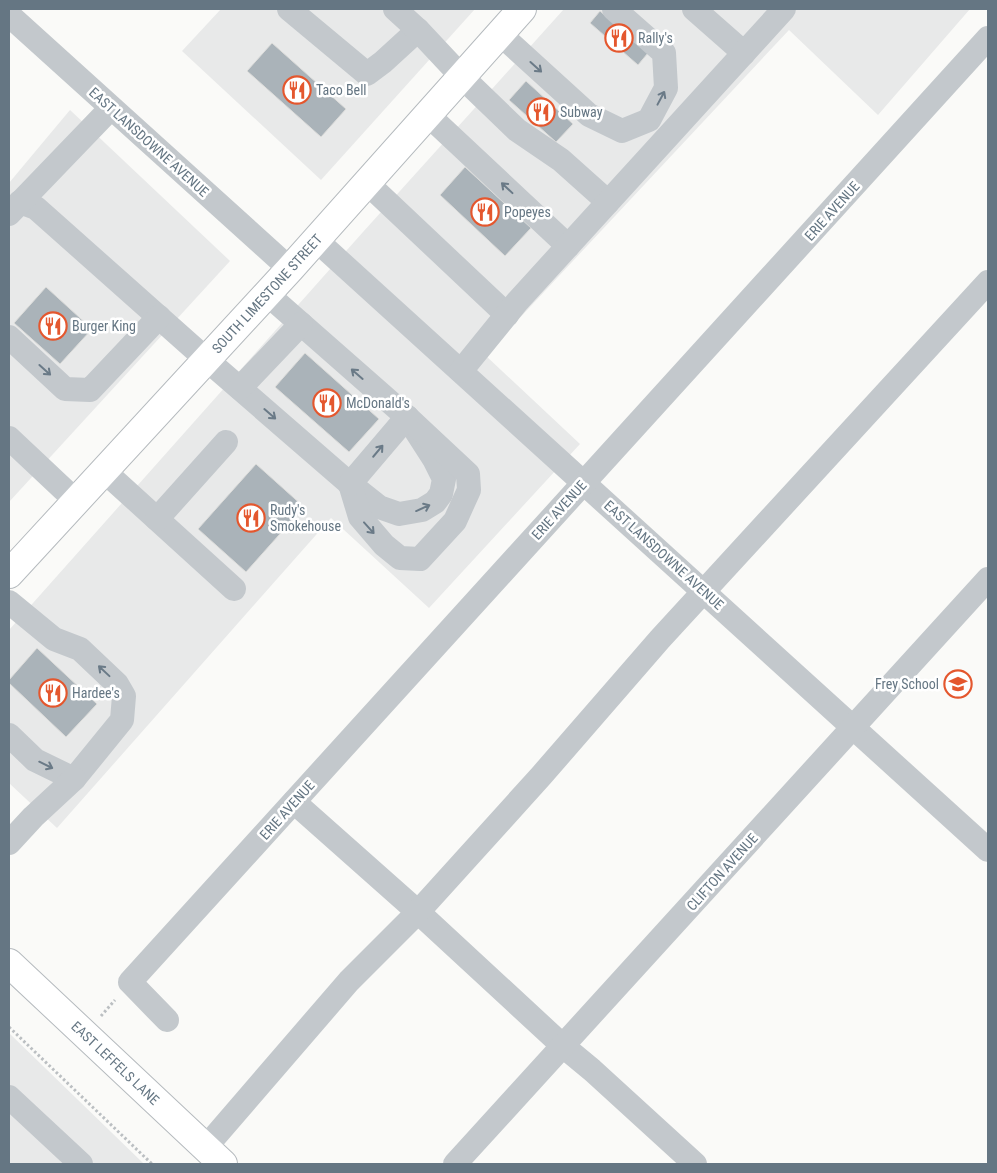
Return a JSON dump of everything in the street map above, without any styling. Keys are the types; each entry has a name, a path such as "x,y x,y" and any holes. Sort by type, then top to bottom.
{"main road":[{"name":"SOUTH LIMESTONE STREET","path":"9,574 290,269 462,77 508,18"},
{"name":"EAST LEFFELS LANE","path":"9,963 214,1156"}],"street":[{"path":"290,9 367,74 418,30"},
{"path":"395,9 517,130 560,160 608,202"},
{"path":"508,18 589,115 622,130 650,120 666,88 664,53 614,9"},
{"path":"694,9 744,53"},
{"path":"461,371 568,246 784,9"},
{"name":"EAST LANSDOWNE AVENUE","path":"9,15 290,269"},
{"name":"ERIE AVENUE","path":"130,982 988,38"},
{"path":"15,208 111,108"},
{"path":"428,115 568,246"},
{"path":"650,120 668,136"},
{"path":"367,183 507,315"},
{"path":"15,208 36,208 350,484 379,507 400,514 422,510 435,502 441,494 444,480 434,459 407,417"},
{"name":"EAST LANSDOWNE AVENUE","path":"316,240 988,850"},
{"path":"214,1156 349,982 418,912 541,776 660,639 988,282"},
{"path":"267,294 407,417 468,474 469,490 455,520 420,559 400,558 360,518 350,484"},
{"path":"9,337 65,389 90,390 159,317"},
{"path":"240,388 301,324"},
{"path":"350,484 407,417"},
{"path":"9,438 76,501"},
{"path":"157,519 226,442"},
{"path":"104,472 234,589"},
{"name":"CLIFTON AVENUE","path":"455,1164 988,579"},
{"path":"9,602 54,639 80,649 117,684 124,696 122,720 74,779 33,817 9,843"},
{"path":"9,735 35,760 74,779"},
{"path":"294,802 695,1164"},
{"path":"130,982 167,1020"},
{"path":"9,1097 82,1164"}],"path":[{"path":"84,1034 130,982"},
{"path":"9,1027 152,1164"}],"shaded area":[{"path":"221,9 475,9 321,180 182,51"},
{"path":"564,9 970,9 878,115 789,30 485,355 580,444 429,608 331,518 57,828 9,783 9,630"},
{"path":"70,110 230,261 9,502 9,183"},
{"path":"9,1033 144,1164 9,1164"}],"building":[{"name":"Rally's","path":"600,11 648,53 638,65 590,23"},
{"name":"Taco Bell","path":"272,43 346,109 321,137 247,71"},
{"name":"Subway","path":"526,81 573,124 556,142 509,100"},
{"name":"Popeyes","path":"465,167 531,228 505,256 440,195"},
{"name":"Burger King","path":"46,287 92,329 60,364 14,323"},
{"name":"McDonald's","path":"305,353 379,419 349,452 275,387"},
{"name":"Rudy's Smokehouse","path":"256,464 304,507 246,572 198,529"},
{"name":"Hardee's","path":"37,648 97,704 66,737 9,683 9,680"}],"place":[{"name":"Rally's","path":"619,38"},
{"name":"Taco Bell","path":"297,90"},
{"name":"Subway","path":"541,112"},
{"name":"Popeyes","path":"485,212"},
{"name":"Burger King","path":"53,326"},
{"name":"McDonald's","path":"327,403"},
{"name":"Rudy's Smokehouse","path":"251,518"},
{"name":"Frey School","path":"958,684"},
{"name":"Hardee's","path":"53,693"}]}
